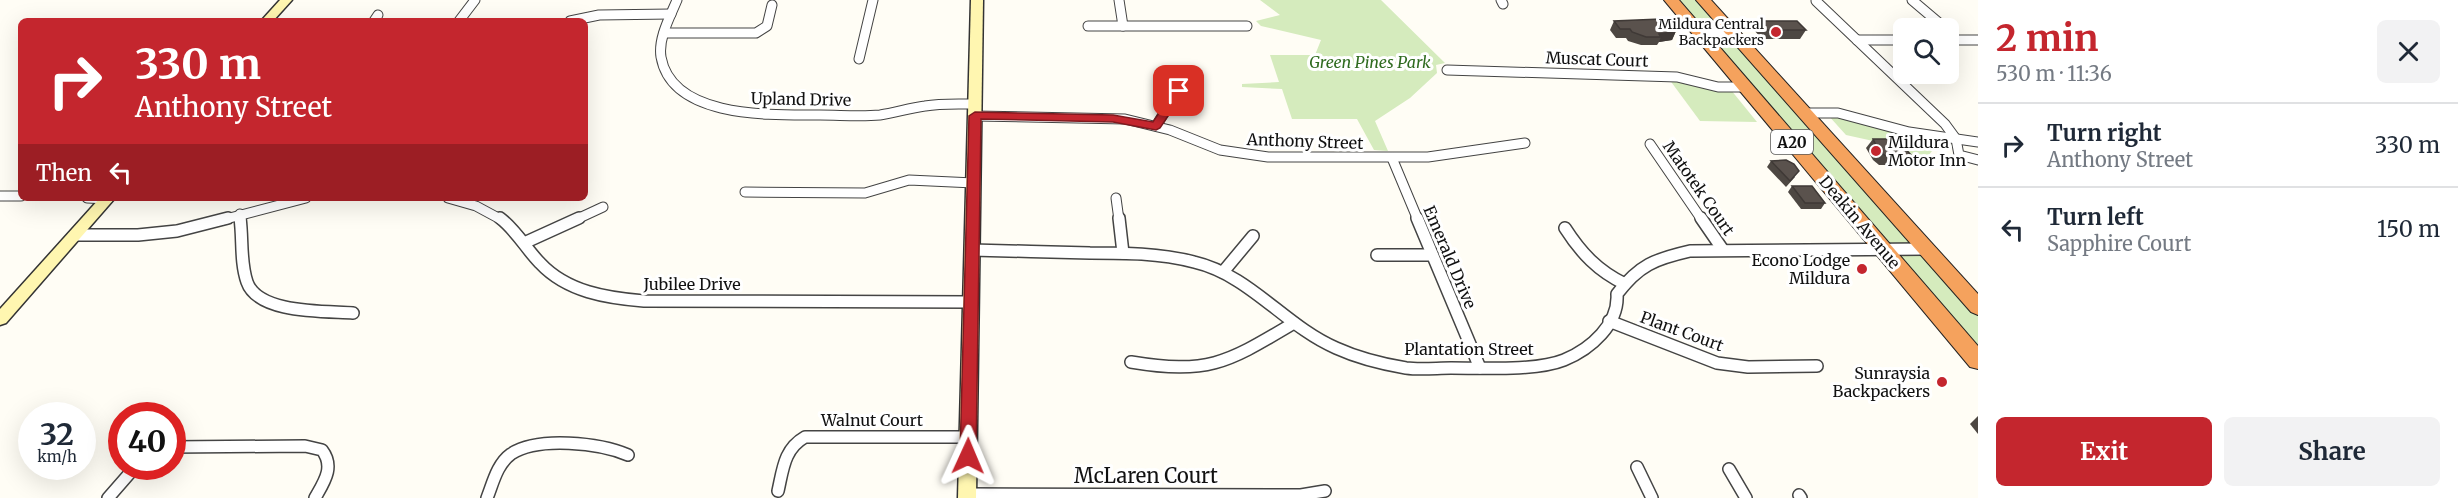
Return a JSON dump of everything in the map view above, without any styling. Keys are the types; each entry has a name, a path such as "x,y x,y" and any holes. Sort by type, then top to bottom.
{"highway":[{"name":"Deakin Avenue","path":"1671,0 1978,361"},
{"name":"Deakin Avenue","path":"1704,0 1978,307"}],"street":[{"path":"270,18 286,0"},
{"path":"462,18 475,0"},
{"name":"Upland Drive","path":"677,0 664,33 660,56 670,78 691,96 722,109 765,115 865,115 891,113 916,107 975,110"},
{"path":"859,58 873,0"},
{"path":"967,496 977,0"},
{"path":"1119,0 1123,26"},
{"path":"1912,0 1933,18"},
{"path":"1816,1 1945,124 1956,139 1959,155 1978,160"},
{"path":"664,33 756,33 767,26 772,5"},
{"path":"584,18 599,15 671,14"},
{"path":"1088,26 1247,26"},
{"path":"1700,34 1733,33"},
{"path":"1857,40 1893,40"},
{"path":"1959,40 1978,40"},
{"name":"Muscat Court","path":"1447,70 1677,77 1718,87 1745,87"},
{"path":"1156,126 1175,95 1191,84"},
{"name":"Anthony Street","path":"975,110 1018,118 1113,118 1156,126 1207,146 1251,156 1392,158 1446,155 1525,143"},
{"path":"1804,113 1848,115 1909,132 1978,142"},
{"name":"Matotek Court","path":"1650,144 1724,250"},
{"name":"Emerald Drive","path":"1392,158 1480,368"},
{"path":"745,192 865,193 895,183 923,180 974,181"},
{"path":"0,196 18,196"},
{"path":"1116,198 1123,254"},
{"path":"0,319 105,201"},
{"path":"75,235 154,234 190,228 294,201"},
{"name":"Jubilee Drive","path":"461,201 474,204 507,223 544,267 564,282 592,293 627,300 971,302"},
{"path":"524,243 603,207"},
{"path":"240,214 247,281 252,293 268,303 280,306 353,313"},
{"path":"1566,228 1592,265 1625,284"},
{"path":"1223,272 1253,236"},
{"name":"Plantation Street","path":"972,253 1154,254 1181,258 1223,272 1244,284 1265,302 1282,310 1294,323 1336,348 1379,363 1409,368 1480,368 1534,367 1563,360 1590,346 1604,332 1619,304 1617,294 1635,271 1662,257 1690,251 1926,249"},
{"path":"1377,255 1432,255"},
{"name":"Plant Court","path":"1609,321 1717,363 1748,367 1817,366"},
{"path":"1131,362 1172,369 1212,367 1235,358 1294,323"},
{"name":"Walnut Court","path":"778,492 786,453 793,444 805,438 968,437"},
{"path":"186,447 305,446 322,450 330,461 330,468 315,498"},
{"path":"487,498 506,458 530,447 609,447 628,455"},
{"path":"1637,467 1652,498"},
{"path":"1729,469 1746,498"},
{"path":"108,498 124,480"},
{"name":"McLaren Court","path":"967,496 1301,495 1325,491"}],"green space":[{"name":"Green Pines Park","path":"1260,0 1381,0 1445,63 1436,65 1437,73 1410,98 1375,121 1388,151 1374,150 1357,119 1292,119 1282,89 1242,87 1242,84 1279,82 1270,55 1315,55 1321,40 1261,26 1256,21 1280,15"},
{"path":"1677,0 1699,0 1723,29 1702,29"},
{"path":"1711,38 1730,38 1914,243 1888,245"},
{"path":"1669,79 1731,90 1757,122 1700,121"},
{"path":"1828,115 1947,141 1952,146 1944,147 1925,142 1923,147 1932,151 1928,156 1915,158 1905,148 1846,135"},
{"path":"1896,255 1922,255 1978,314 1978,353"}],"building":[{"path":"1661,19 1669,23 1676,31 1659,34 1661,37 1646,37 1630,29 1620,29 1614,21"},
{"path":"1758,21 1797,21 1806,30 1767,30"},
{"path":"1873,139 1889,139 1894,145 1902,145 1912,156 1886,156 1879,151"},
{"path":"1786,160 1794,164 1799,171 1790,181 1771,161"},
{"path":"1792,186 1812,186 1825,203 1805,203"}],"place":[{"name":"Mildura Central Backpackers","path":"1776,32"},
{"name":"Mildura Motor Inn","path":"1876,151"},
{"name":"Econo Lodge Mildura","path":"1862,269"},
{"name":"Sunraysia Backpackers","path":"1942,382"}],"route":[{"path":"968,456 975,116 1113,118 1156,126 1179,91"}]}
